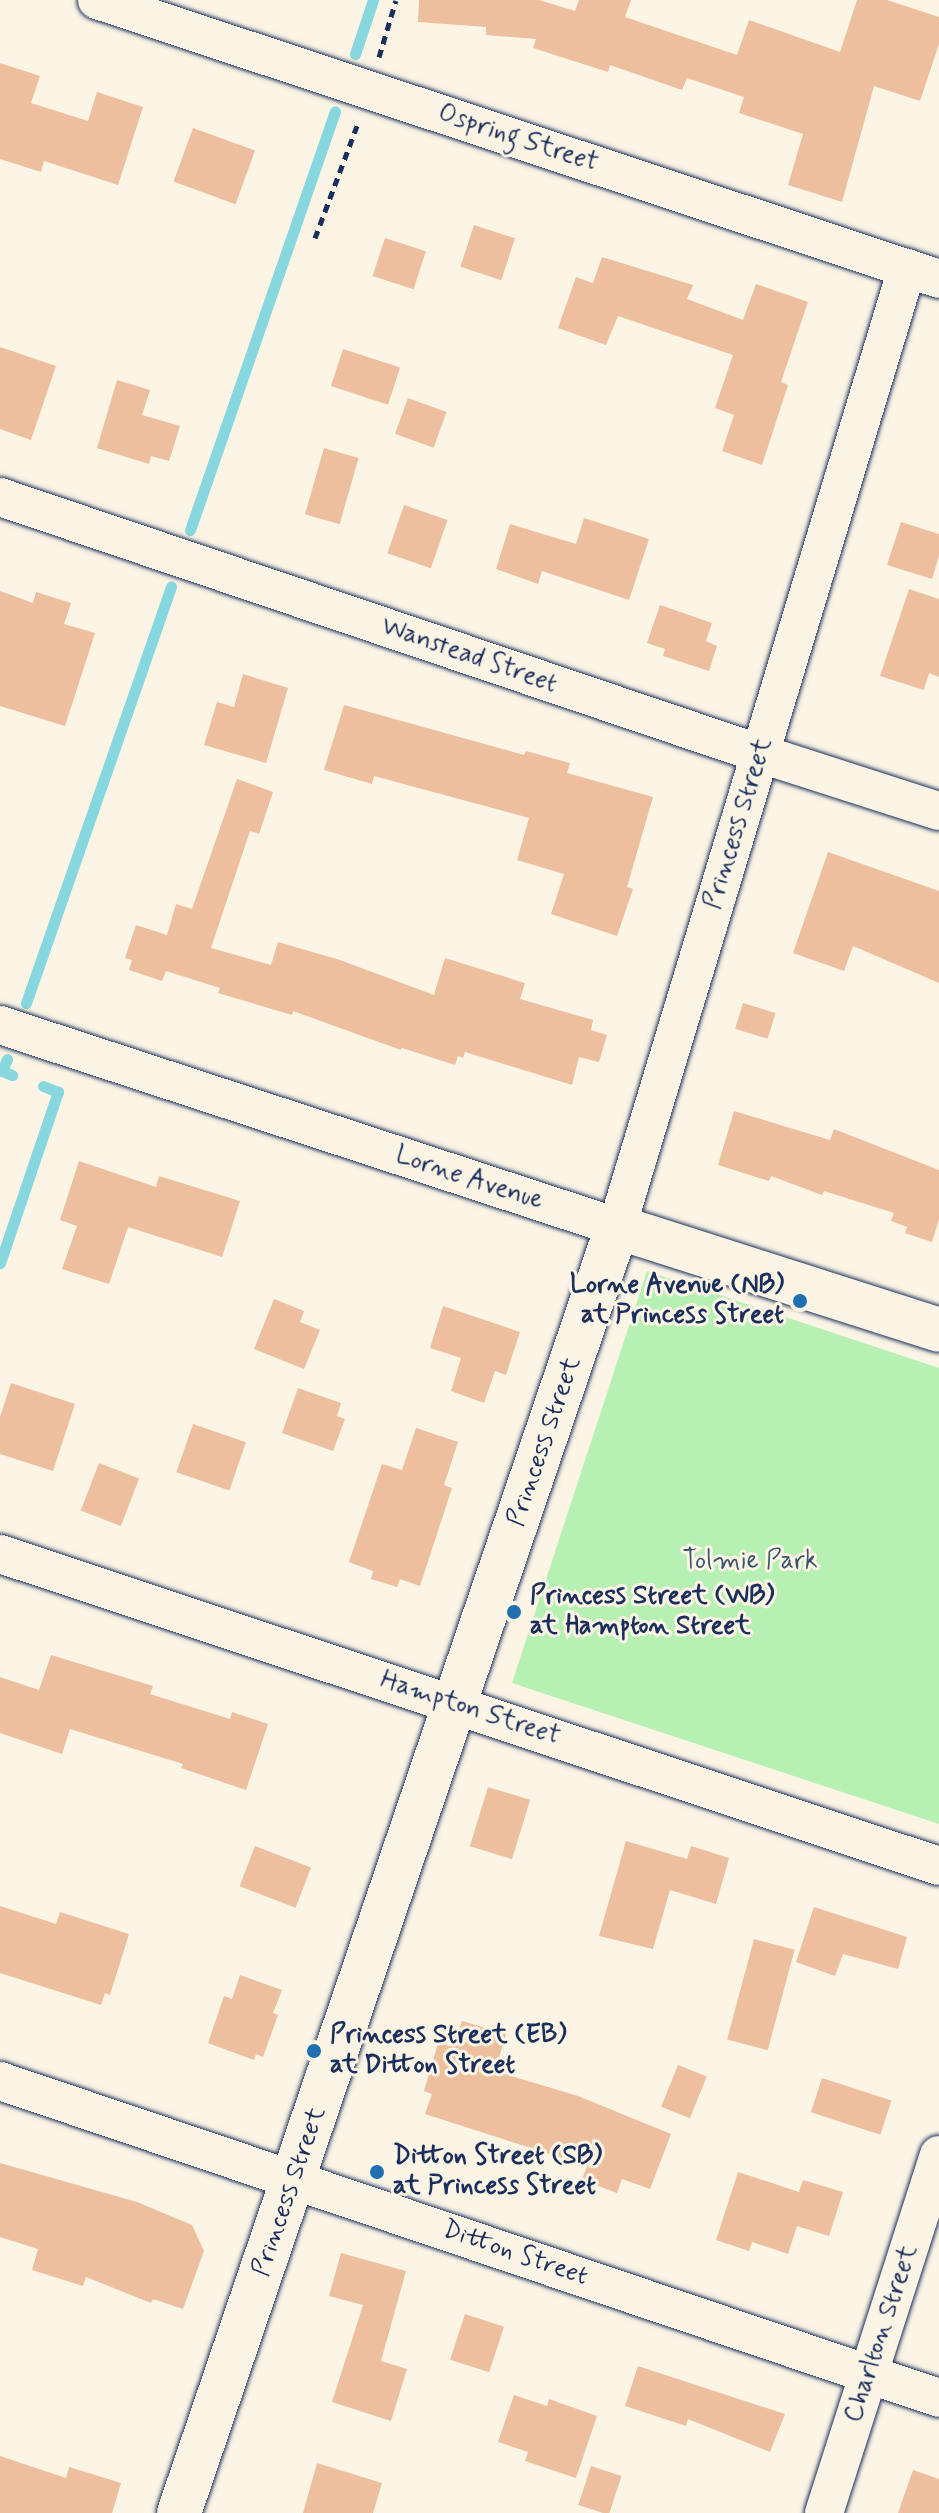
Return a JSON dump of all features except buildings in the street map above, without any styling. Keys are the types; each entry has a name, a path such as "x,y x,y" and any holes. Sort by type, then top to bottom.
{"street":[{"name":"Ospring Street","path":"97,0 923,274"},
{"name":"Princess Street","path":"179,2513 617,1227 761,754 923,274"},
{"name":"Wanstead Street","path":"0,497 939,811"},
{"name":"Lorne Avenue","path":"0,1025 939,1330"},
{"name":"Hampton Street","path":"0,1554 939,1866"},
{"name":"Ditton Street","path":"0,2081 939,2398"},
{"name":"Charlton Street","path":"824,2513 939,2155"}],"green space":[{"name":"Tolmie Park","path":"647,1271 939,1368 939,1824 512,1683"}],"waterway":[{"path":"355,54 373,0"},
{"path":"190,530 335,111"},
{"path":"26,1003 171,587"},
{"path":"7,1059 2,1071 12,1075"},
{"path":"0,1263 58,1092 43,1086"}],"place":[{"name":"Lorne Avenue (NB) at Princess Street","path":"800,1301"},
{"name":"Princess Street (WB) at Hampton Street","path":"514,1612"},
{"name":"Princess Street (EB) at Ditton Street","path":"314,2051"},
{"name":"Ditton Street (SB) at Princess Street","path":"377,2172"}]}
